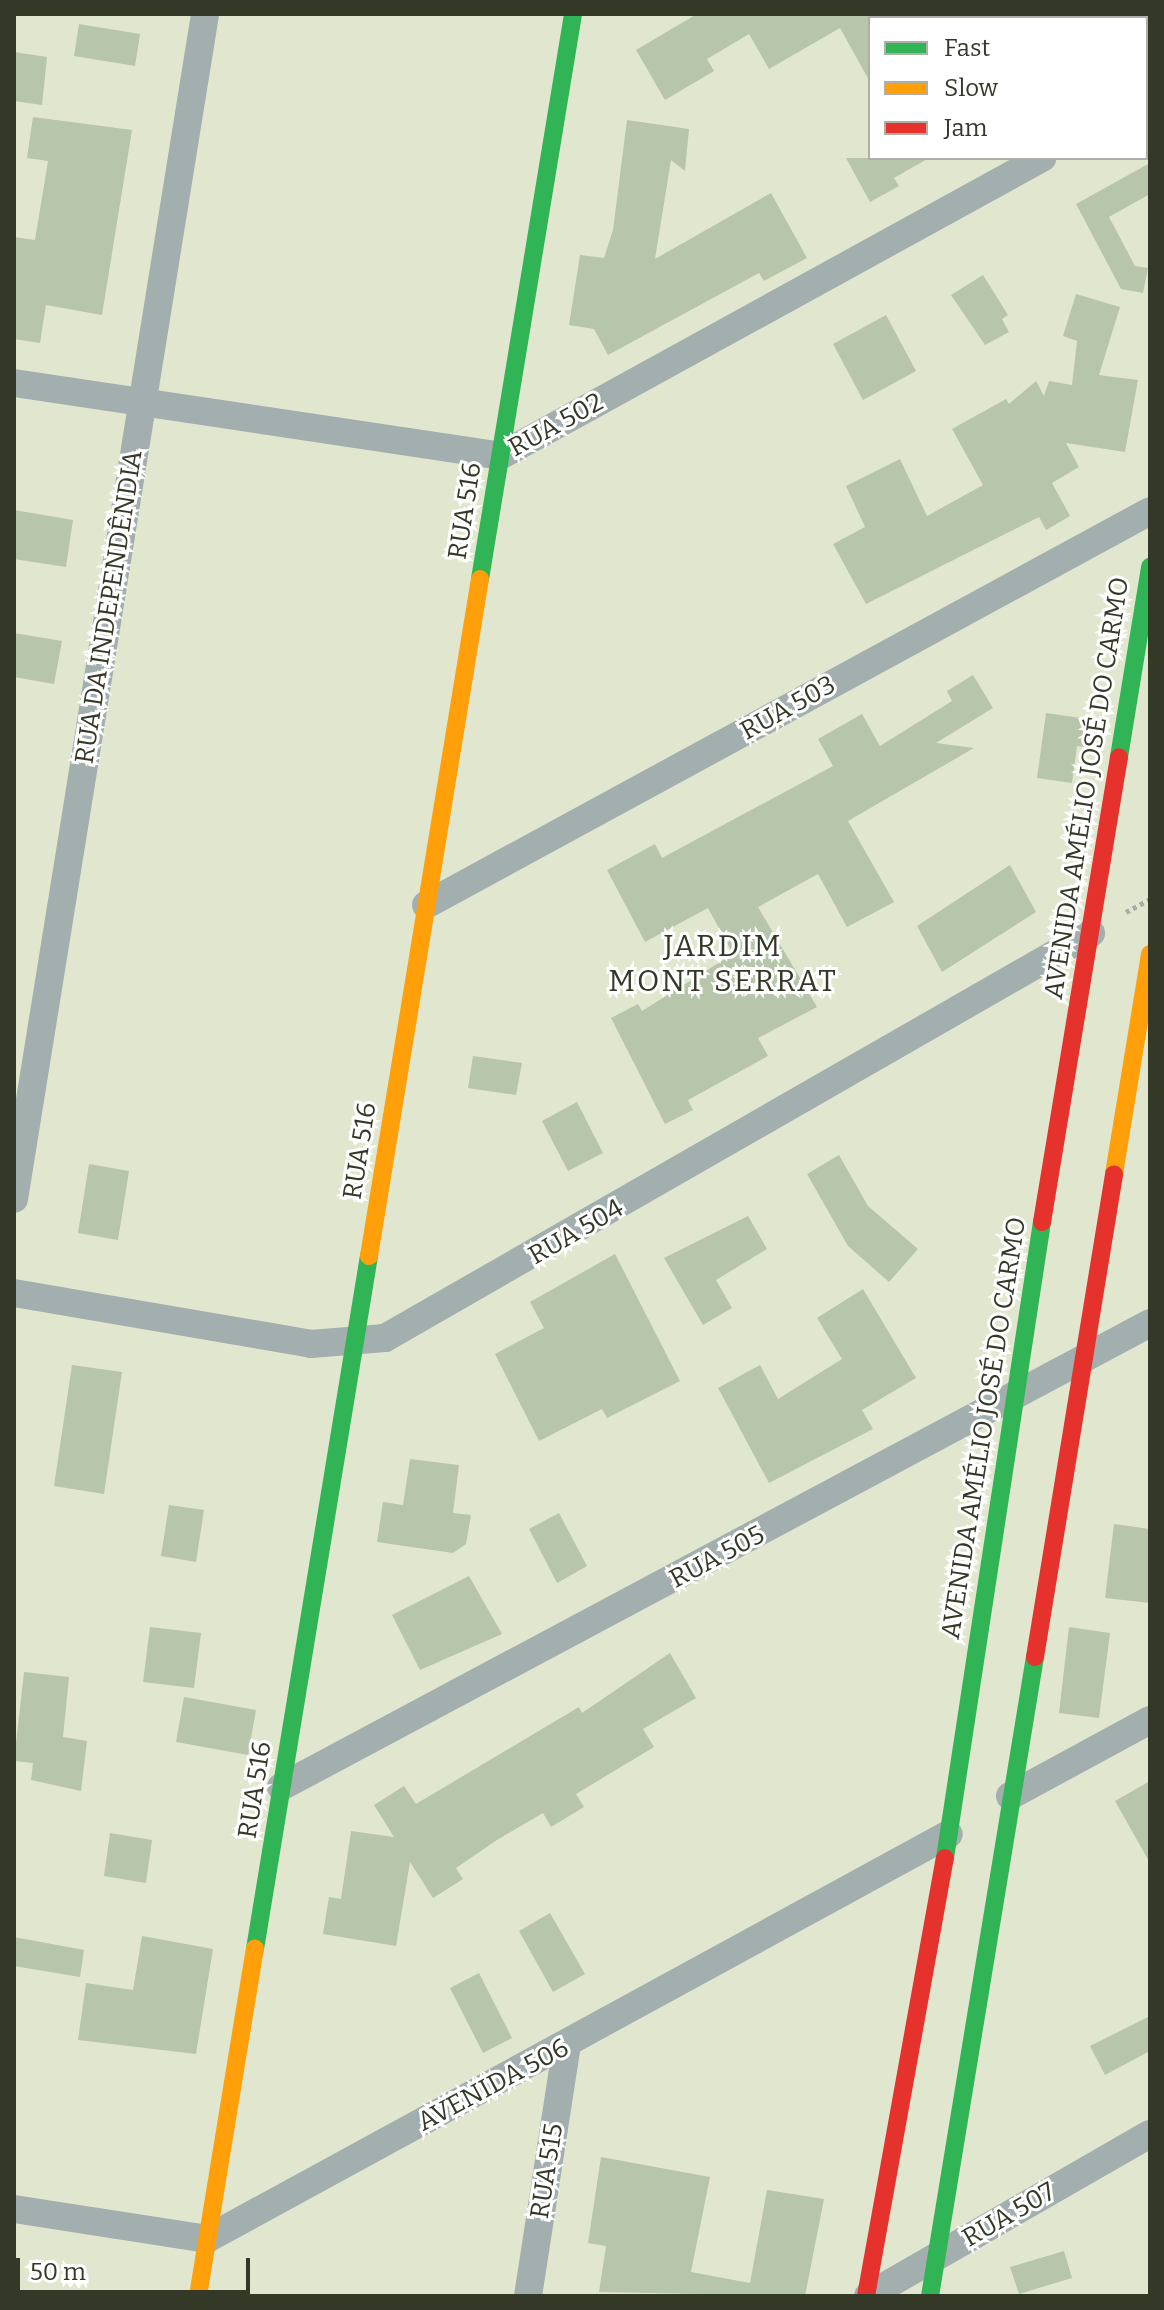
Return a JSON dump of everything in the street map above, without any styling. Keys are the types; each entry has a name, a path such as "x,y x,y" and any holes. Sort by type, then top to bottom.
{"street":[{"name":"RUA DA INDEPENDÊNDIA","path":"14,1199 205,14"},
{"name":"RUA 516","path":"198,2296 573,14"},
{"name":"RUA 502","path":"14,383 500,456 1038,160"},
{"name":"RUA 503","path":"426,905 1150,511"},
{"name":"AVENIDA AMÉLIO JOSÉ DO CARMO","path":"867,2296 949,1834 1013,1400 1150,567"},
{"name":"RUA 504","path":"14,1293 311,1344 355,1344 417,1324 1091,933"},
{"path":"930,2296 1150,954"},
{"name":"RUA 505","path":"281,1787 1013,1400 1150,1323"},
{"path":"1010,1796 1150,1720"},
{"name":"AVENIDA 506","path":"207,2239 949,1834"},
{"name":"RUA 515","path":"528,2296 567,2045"},
{"name":"RUA 507","path":"867,2296 1150,2134"},
{"path":"14,2209 207,2239"}],"building":[{"path":"697,14 870,14 868,78 840,28 769,69 749,34 707,59 714,71 665,100 636,50"},
{"path":"79,24 140,34 135,66 74,56"},
{"path":"14,52 47,57 42,105 14,101"},
{"path":"33,117 132,130 102,315 46,305 40,343 14,339 14,237 35,240 48,161 27,158"},
{"path":"627,120 689,129 685,171 671,160 655,259 771,193 807,258 764,281 759,273 608,355 594,329 569,325 580,255 604,258 613,230"},
{"path":"846,158 926,160 894,178 899,186 870,202"},
{"path":"1150,163 1150,194 1109,217 1135,266 1148,268 1143,293 1121,289 1076,204"},
{"path":"983,275 1008,315 1002,319 1009,332 985,345 951,295"},
{"path":"1076,294 1120,307 1099,375 1138,380 1125,452 1066,443 1079,467 1052,483 1070,516 1046,530 1039,517 866,604 833,544 865,527 846,486 900,459 927,516 983,485 952,429 1006,399 1009,404 1036,381 1044,396 1049,381 1072,385 1077,341 1063,336"},
{"path":"886,315 916,371 863,400 833,344"},
{"path":"14,510 73,520 66,567 14,559"},
{"path":"14,633 62,641 54,684 14,677"},
{"path":"973,675 993,708 936,743 974,748 848,821 894,902 847,927 818,874 758,907 817,1007 758,1038 768,1056 688,1100 693,1110 665,1124 611,1018 638,1004 642,1011 733,954 708,908 645,942 607,870 655,844 662,858 833,766 818,739 862,714 880,746 952,701 947,691"},
{"path":"1046,713 1102,721 1098,749 1077,746 1072,783 1037,778"},
{"path":"1010,865 1036,912 942,972 917,926"},
{"path":"473,1056 522,1063 516,1095 468,1088"},
{"path":"577,1102 603,1153 568,1171 542,1121"},
{"path":"839,1155 868,1206 918,1249 889,1282 848,1246 807,1174"},
{"path":"89,1164 129,1171 118,1240 78,1233"},
{"path":"748,1216 767,1249 716,1280 732,1308 703,1325 664,1258"},
{"path":"615,1254 680,1381 607,1418 602,1409 539,1441 495,1354 544,1328 530,1302"},
{"path":"863,1289 916,1378 862,1410 873,1429 769,1483 718,1388 760,1365 778,1399 842,1359 817,1318"},
{"path":"72,1365 122,1372 104,1494 54,1486"},
{"path":"410,1459 459,1465 453,1513 471,1515 466,1544 453,1553 377,1542 383,1502 403,1505"},
{"path":"169,1505 204,1510 196,1562 161,1556"},
{"path":"559,1513 587,1566 557,1583 529,1529"},
{"path":"1114,1524 1150,1529 1150,1603 1105,1598"},
{"path":"469,1576 502,1634 420,1670 392,1615"},
{"path":"150,1627 201,1633 194,1688 143,1682"},
{"path":"1069,1627 1110,1633 1099,1718 1059,1713"},
{"path":"670,1653 696,1698 643,1729 654,1747 576,1794 584,1807 551,1827 543,1813 497,1840 456,1868 463,1879 433,1898 410,1862 396,1946 323,1934 329,1897 341,1899 351,1831 394,1837 374,1805 404,1786 416,1804 579,1707 582,1713"},
{"path":"24,1672 69,1677 63,1737 87,1741 81,1791 31,1780 33,1763 14,1761"},
{"path":"184,1697 256,1710 248,1755 176,1742"},
{"path":"1150,1781 1150,1863 1115,1801"},
{"path":"110,1833 152,1840 146,1883 104,1876"},
{"path":"550,1913 585,1974 553,1992 519,1931"},
{"path":"142,1936 213,1949 196,2054 78,2040 86,1983 133,1990"},
{"path":"14,1937 84,1950 80,1977 14,1966"},
{"path":"479,1973 512,2038 483,2053 450,1988"},
{"path":"1150,2016 1150,2051 1105,2075 1090,2046"},
{"path":"601,2157 710,2177 691,2272 750,2283 767,2190 824,2199 805,2296 599,2292 606,2246 588,2243"},
{"path":"1064,2251 1072,2278 1019,2294 1010,2267"}],"traffic: fast":[{"path":"480,579 573,14"},
{"path":"1119,757 1150,567"},
{"path":"945,1858 1042,1222"},
{"path":"255,1949 369,1256"},
{"path":"930,2296 1035,1657"}],"traffic: slow":[{"path":"369,1256 480,579"},
{"path":"1114,1174 1150,954"},
{"path":"198,2296 255,1949"}],"traffic: jam":[{"path":"1042,1222 1119,757"},
{"path":"1035,1657 1114,1174"},
{"path":"866,2296 945,1858"}],"district":[{"name":"JARDIM MONT SERRAT","path":"723,963"}]}
